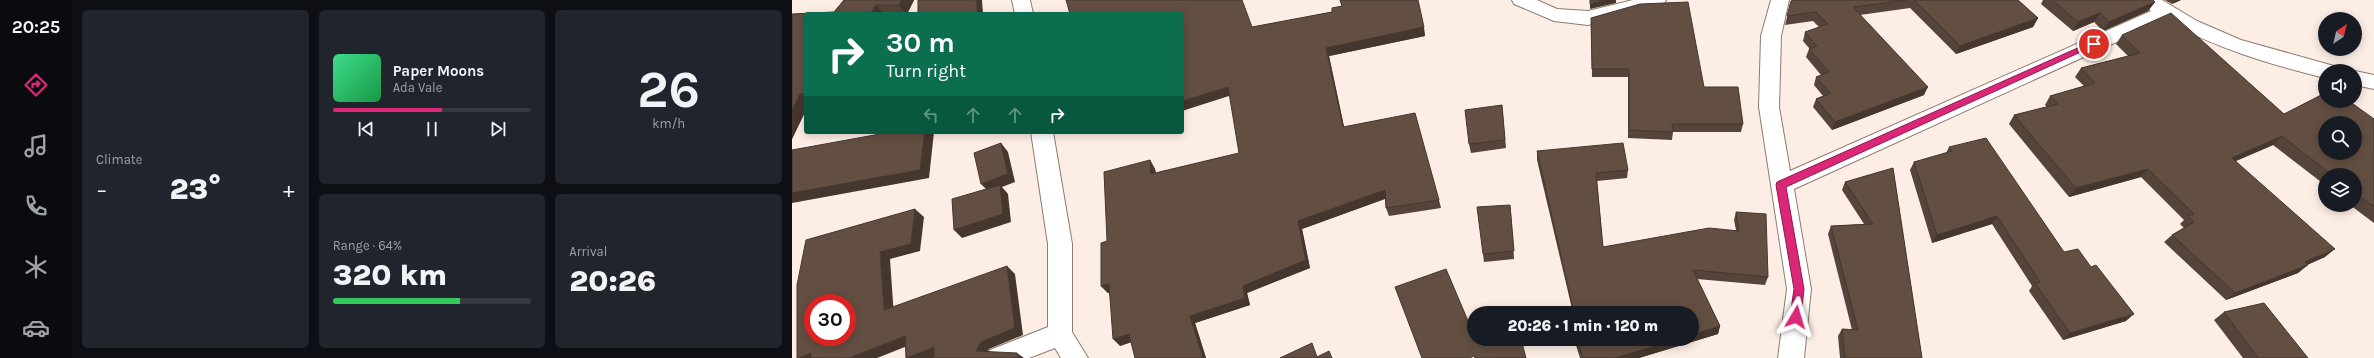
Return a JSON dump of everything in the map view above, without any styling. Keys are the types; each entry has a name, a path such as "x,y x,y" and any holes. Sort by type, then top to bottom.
{"street":[{"path":"1022,0 1024,12"},
{"path":"1521,0 1554,15 1588,18 1657,0"},
{"path":"1780,0 1771,36 1769,107 1799,289 1791,358"},
{"path":"2149,0 2165,12 2221,40 2269,57 2318,69"},
{"path":"1781,185 2165,12"},
{"path":"2362,79 2374,82"},
{"path":"1042,134 1060,244 1060,334 1075,358"},
{"path":"999,358 1060,334"}],"building":[{"path":"844,0 902,0 899,5 876,5 871,12 834,12"},
{"path":"918,0 976,0 978,12 918,12"},
{"path":"1066,0 1242,0 1252,27 1332,12 1332,8 1342,6 1340,0 1418,0 1424,27 1326,48 1343,127 1415,113 1439,200 1386,208 1385,190 1298,221 1306,260 1243,286 1245,298 1190,316 1203,358 1135,358 1129,334 1113,339 1109,284 1101,286 1101,243 1107,241 1104,172 1150,160 1151,174 1239,153 1228,87 1184,100 1184,12 1069,12"},
{"path":"1590,0 1606,0 1590,4"},
{"path":"1908,0 1853,7 1928,87 1835,122 1816,99 1831,93 1816,77 1829,72 1809,49 1817,46 1805,32 1828,24 1816,12 1787,16 1791,1"},
{"path":"1914,0 2018,0 2038,18 1960,46"},
{"path":"2052,0 2153,0 2155,2 2109,22 2100,13 2078,22"},
{"path":"1688,2 1704,87 1738,87 1743,124 1672,124 1673,132 1629,130 1629,69 1592,69 1591,18 1640,4"},
{"path":"804,13 804,94 800,94 792,111 792,14"},
{"path":"2171,13 2284,114 2318,97 2318,108 2359,108 2374,119 2374,207 2362,198 2362,168 2323,168 2282,136 2232,158 2335,249 2305,262 2308,265 2235,293 2172,235 2194,222 2188,216 2194,214 2148,169 2076,188 2014,115 2058,104 2050,96 2095,83 2081,68 2140,53 2122,35"},
{"path":"1502,105 1505,140 1469,144 1465,110"},
{"path":"880,134 925,134 920,170 792,193 792,150"},
{"path":"1986,138 2064,252 2078,249 2091,267 2096,265 2134,314 2070,333 2035,283 2040,282 1997,216 1937,235 1914,162 1952,151 1949,147"},
{"path":"1001,143 1008,174 981,184 974,153"},
{"path":"1623,143 1628,170 1596,173 1603,247 1709,228 1739,231 1736,212 1766,214 1768,277 1693,270 1720,326 1699,333 1699,306 1572,306 1537,151"},
{"path":"1893,168 1922,358 1845,358 1842,329 1858,330 1831,226 1873,224 1845,182"},
{"path":"1000,185 1003,214 954,230 952,199"},
{"path":"1510,205 1514,251 1483,254 1477,207"},
{"path":"915,209 911,244 880,252 884,310 1007,266 1015,328 981,342 976,351 1017,353 1018,358 934,358 934,347 906,358 905,336 849,358 811,358 811,353 797,358 797,285 806,240"},
{"path":"1446,269 1467,318 1467,346 1523,346 1526,358 1475,358 1474,356 1470,358 1422,358 1395,287"},
{"path":"2264,303 2308,358 2258,358 2224,312"},
{"path":"1312,343 1317,357 1329,351 1332,358 1280,358"},
{"path":"1579,346 1655,346 1615,358 1583,358"}],"route":[{"path":"1796,317 1799,289 1781,185 2094,44"}]}
